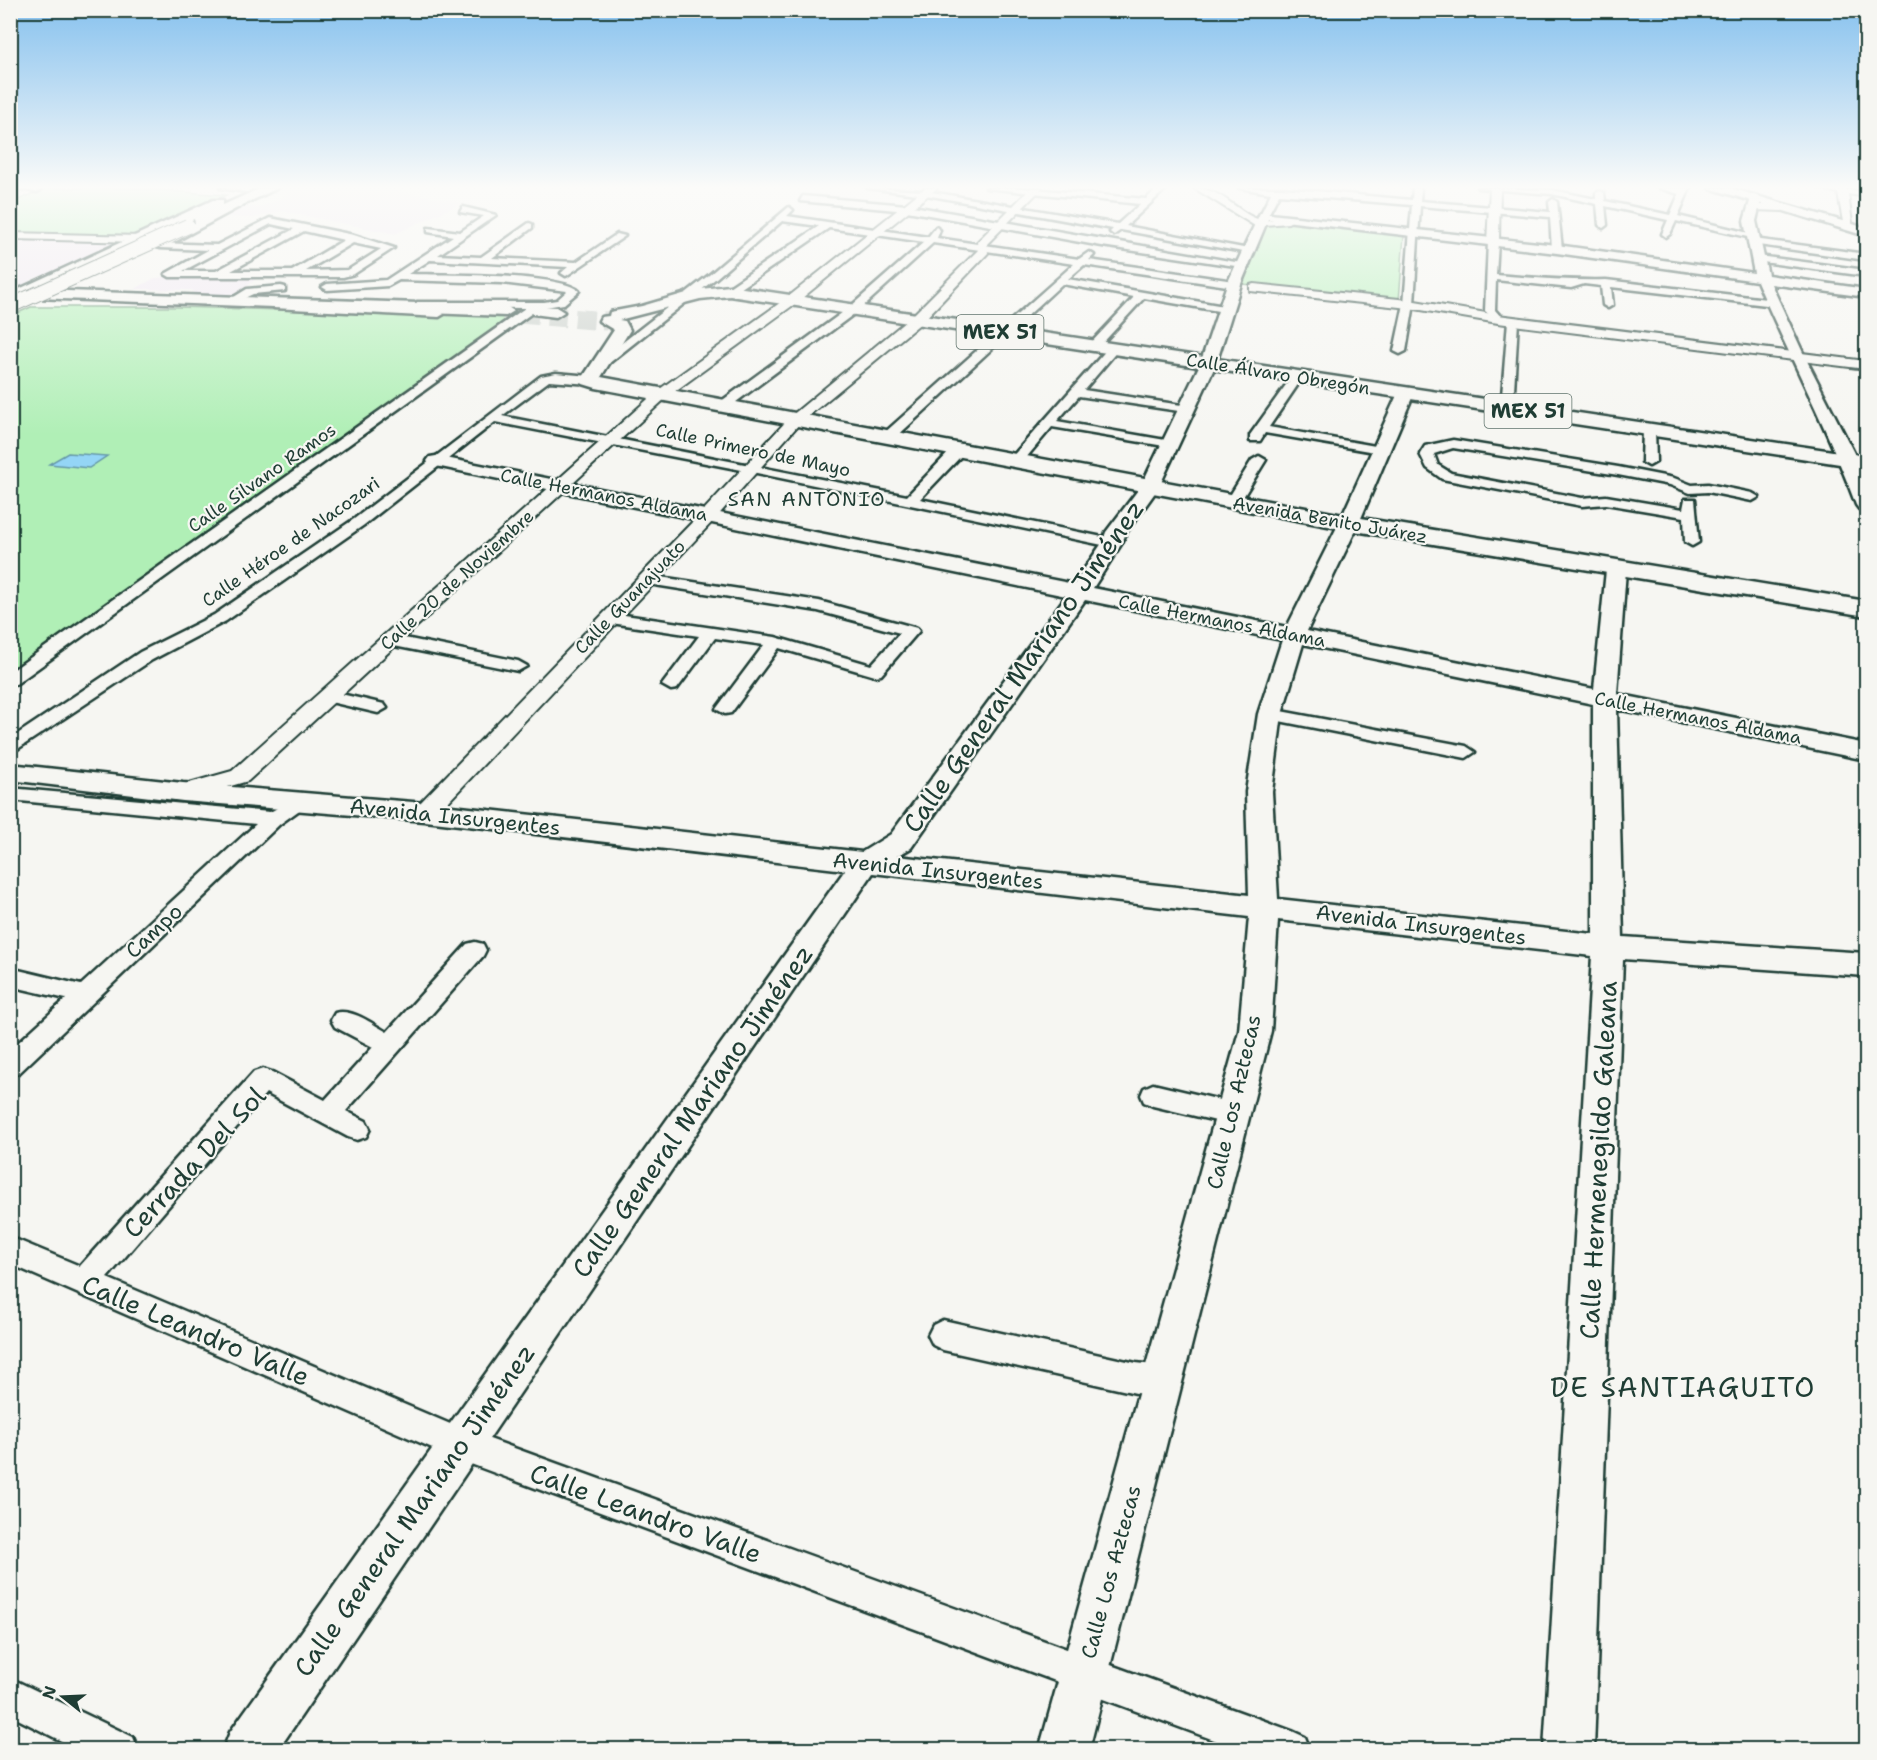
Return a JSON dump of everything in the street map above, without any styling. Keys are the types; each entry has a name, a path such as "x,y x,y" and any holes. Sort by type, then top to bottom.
{"main road":[{"path":"12,303 53,278 71,270"},
{"path":"12,303 85,270"},
{"path":"40,298 104,270"},
{"name":"Calle General Mariano Jiménez","path":"248,1749 865,863 901,840 1078,593 1112,543 1116,532 1150,487 1208,364 1224,309 1240,270"},
{"path":"1706,270 1864,293"},
{"path":"1760,270 1797,357 1857,460 1866,505"},
{"name":"Calle Álvaro Obregón","path":"595,373 622,330 612,318 641,313 690,295 729,291 1857,460"},
{"path":"12,303 40,298 234,300 504,312 40,298"},
{"name":"Avenida Benito Juárez","path":"595,373 662,394 1015,462 1349,524 1616,570 1866,609"},
{"name":"Calle Los Aztecas","path":"1064,1749 1255,1031 1264,907 1259,792 1270,714 1294,636 1349,524 1406,393"},
{"name":"Calle Hermanos Aldama","path":"436,462 1866,752"},
{"name":"Calle Hermenegildo Galeana","path":"1569,1749 1608,947 1605,699 1616,570"},
{"name":"Avenida Insurgentes","path":"10,772 183,792 425,812 1608,947 1866,965"}],"street":[{"path":"177,270 170,274 291,276 348,273 353,270"},
{"path":"215,276 226,270"},
{"path":"291,276 301,270"},
{"path":"321,287 378,285 398,278 410,270"},
{"path":"549,284 569,270"},
{"path":"595,373 720,270"},
{"path":"712,277 729,291 760,270"},
{"name":"Calle 20 de Noviembre","path":"183,792 240,776 662,394 792,300 829,270"},
{"path":"724,405 854,309 897,270"},
{"name":"Calle Guanajuato","path":"425,812 708,516 796,419 917,319 965,270"},
{"path":"888,437 1072,270"},
{"path":"1142,270 1254,288 1866,365"},
{"path":"1400,351 1409,307 1411,270"},
{"path":"1491,270 1490,311 1498,319"},
{"path":"1844,270 1866,273"},
{"path":"1491,277 1571,285 1583,281 1663,295 1775,303"},
{"path":"53,278 50,282 53,284 72,284"},
{"path":"275,306 380,312 538,311 560,302 574,291 567,287 549,284 398,278"},
{"path":"1060,281 1224,309"},
{"path":"1606,284 1608,304"},
{"path":"234,300 251,291 298,288"},
{"path":"1094,346 1141,295"},
{"path":"333,303 538,311"},
{"name":"Calle Silvano Ramos","path":"10,680 538,311"},
{"path":"1507,408 1513,321"},
{"path":"1015,462 1113,349"},
{"name":"Calle Héroe de Nacozari","path":"10,748 146,656 220,618 359,522 378,505 545,378 595,373"},
{"path":"1297,377 1258,434 1381,451"},
{"path":"1076,392 1188,410"},
{"name":"Calle Primero de Mayo","path":"492,418 752,468 1112,543"},
{"path":"1048,423 1171,445"},
{"path":"1649,429 1649,462"},
{"path":"1690,514 1606,500 1582,502 1447,476 1435,470 1428,462 1427,454 1430,449 1454,444 1618,471 1674,482 1690,489 1708,488 1752,497"},
{"path":"910,501 958,451"},
{"path":"1233,502 1259,460"},
{"path":"1618,471 1649,462"},
{"path":"1649,462 1674,482"},
{"path":"1690,489 1692,542"},
{"path":"611,618 775,642 875,671 912,631 819,606 647,580"},
{"path":"671,684 710,633"},
{"path":"390,640 518,666"},
{"path":"725,709 775,642"},
{"path":"328,696 378,708"},
{"path":"1270,714 1466,752"},
{"path":"240,776 241,784 249,789 298,793 302,801"},
{"path":"10,794 273,819"},
{"name":"Campo","path":"10,1066 273,819 302,801"},
{"path":"357,1129 328,1114 475,950"},
{"path":"10,977 86,995"},
{"path":"343,1020 390,1045"},
{"name":"Cerrada Del Sol","path":"85,1282 262,1079 328,1114"},
{"path":"1153,1095 1233,1114"},
{"name":"Calle Leandro Valle","path":"10,1250 460,1444 1292,1749"},
{"path":"943,1335 1136,1378 1162,1381"},
{"path":"10,1696 120,1749"}],"shaded area":[{"path":"11,270 57,270 31,280 11,292"},
{"path":"155,278 257,278 235,296 189,295 194,291 191,290 135,289"}],"green space":[{"path":"1248,270 1401,270 1399,301 1243,284"},
{"path":"31,307 176,307 515,317 11,676 11,316"}],"water":[{"path":"68,453 107,456 89,468 49,464"}],"tunnel":[{"path":"503,313 538,316"},
{"path":"519,314 607,321"}],"district":[{"name":"SAN ANTONIO","path":"807,499"},
{"name":"DE SANTIAGUITO","path":"1683,1387"}]}
